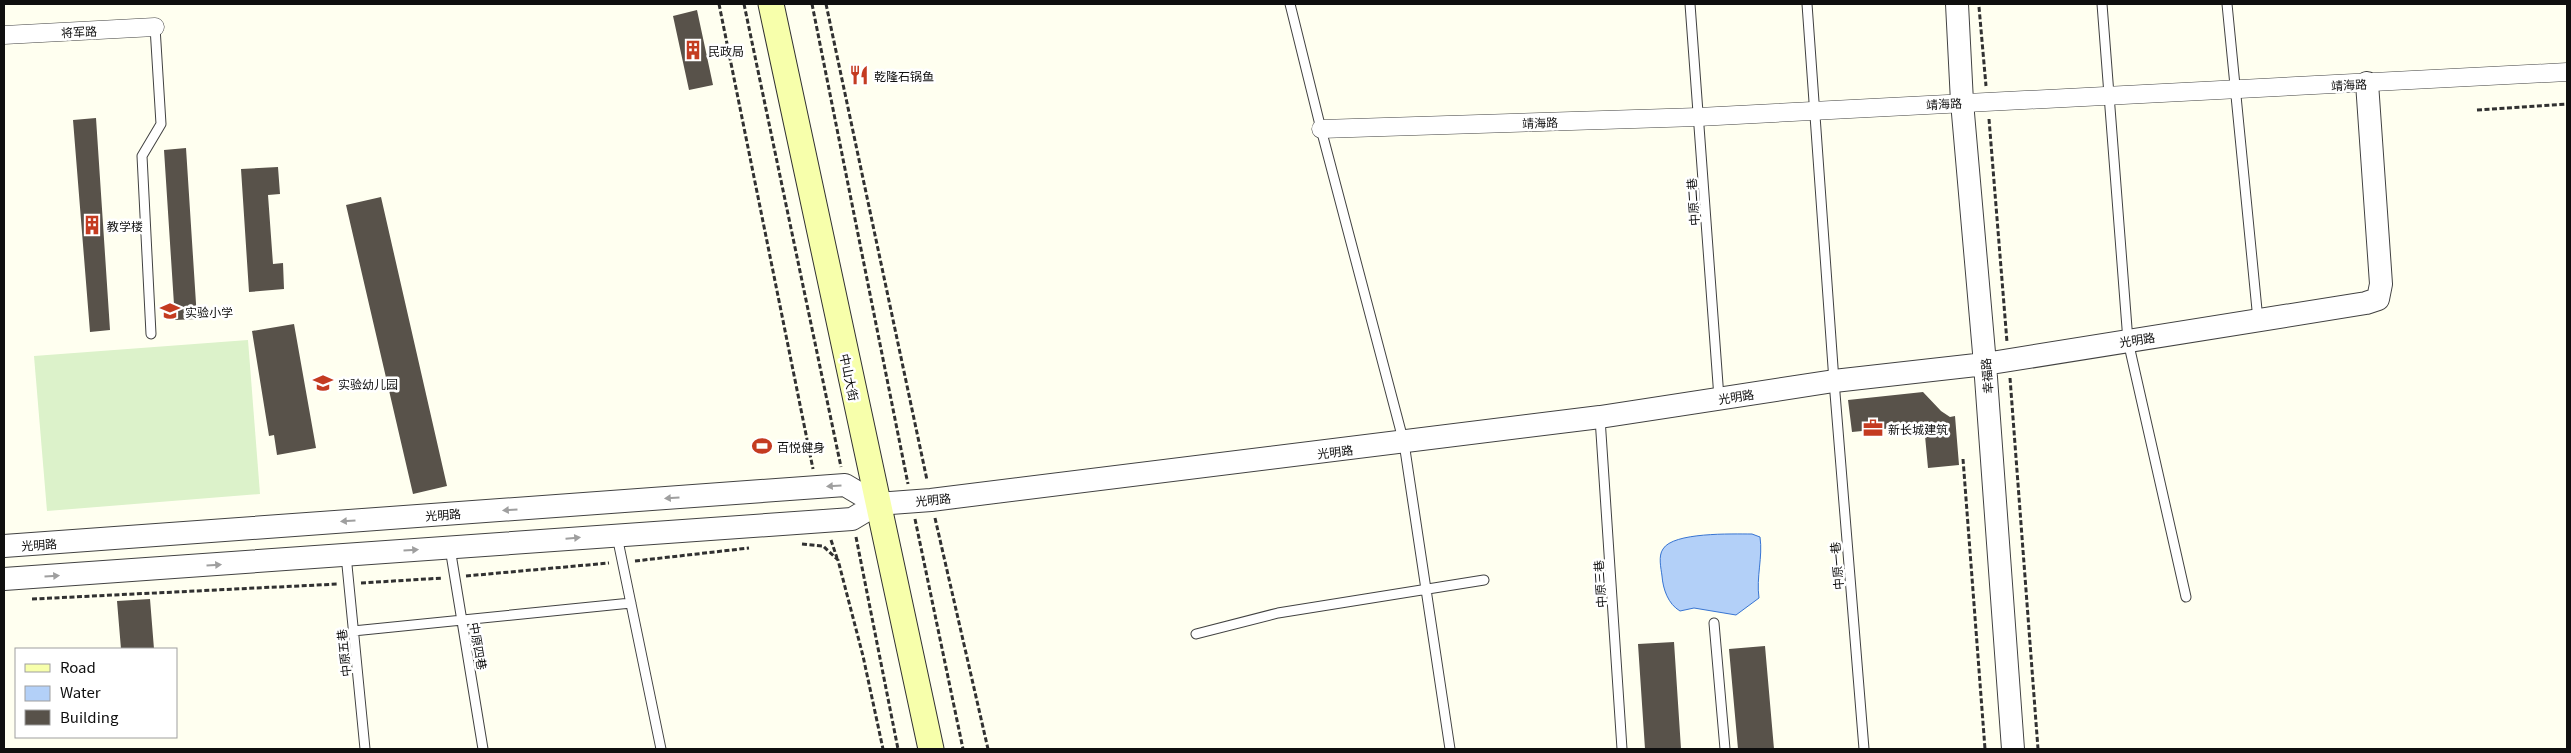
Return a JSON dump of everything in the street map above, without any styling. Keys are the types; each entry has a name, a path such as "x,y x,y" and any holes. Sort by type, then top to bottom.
{"main road":[{"name":"中山大街","path":"771,4 931,749"}],"street":[{"name":"幸福路","path":"1957,4 1962,102 1985,364 2013,749"},
{"name":"将军路","path":"4,35 155,27"},
{"name":"靖海路","path":"1321,129 1698,117 1816,109 2567,72"},
{"name":"光明路","path":"4,579 450,548 616,534 852,519 878,504 921,501 1404,443 1600,417 1834,381 1985,364 2366,303 2378,299 2381,284 2366,83"},
{"name":"光明路","path":"4,546 845,486"},
{"path":"845,486 878,504"}],"lane":[{"path":"1290,4 1404,443 1450,749"},
{"name":"中原二巷","path":"1690,4 1719,398"},
{"name":"中原一巷","path":"1808,4 1834,381 1864,749"},
{"path":"2102,4 2128,341 2186,597"},
{"path":"2227,4 2258,320"},
{"path":"152,334 142,156 160,124 155,27"},
{"name":"中原三巷","path":"1600,417 1622,749"},
{"path":"616,534 661,749"},
{"name":"中原四巷","path":"450,548 484,749"},
{"name":"中原五巷","path":"346,555 365,749"},
{"path":"1196,634 1278,613 1484,580"},
{"path":"353,631 631,603"},
{"path":"1714,623 1725,749"}],"path":[{"path":"719,4 816,488"},
{"path":"744,4 845,486"},
{"path":"812,4 921,501 988,749"},
{"path":"826,4 921,501 963,749"},
{"path":"2477,110 2567,104"},
{"path":"1963,459 1985,749"},
{"path":"852,519 898,749"},
{"path":"824,520 838,560 864,656 883,749"},
{"path":"792,545 823,546 838,560"},
{"path":"23,600 455,578 759,547"},
{"path":"2034,699 2038,749"}],"green space":[{"path":"248,340 260,494 47,511 34,356"}],"water":[{"path":"1752,534 1760,537 1759,598 1736,615 1694,608 1680,611 1672,604 1664,586 1660,562 1661,552 1669,543 1678,539 1704,535"}],"building":[{"name":"民政局","path":"697,10 713,85 689,90 673,16"},
{"name":"教学楼","path":"96,118 110,330 90,332 73,120"},
{"name":"教学楼","path":"186,148 197,319 175,320 164,150"},
{"path":"278,167 280,194 268,195 273,264 283,263 284,289 249,292 241,169"},
{"path":"381,197 447,486 413,494 346,205"},
{"path":"294,324 316,448 277,455 274,435 269,436 252,331"},
{"name":"新长城建筑","path":"1923,392 1941,411 1950,417 1955,416 1959,465 1928,468 1924,425 1852,432 1848,400"},
{"path":"150,599 154,648 121,648 117,601"},
{"path":"1674,642 1681,749 1645,749 1638,644"},
{"path":"1765,646 1774,749 1738,749 1729,649"}],"place":[{"name":"民政局","path":"693,50"},
{"name":"乾隆石锅鱼","path":"859,75"},
{"name":"教学楼","path":"92,225"},
{"name":"实验小学","path":"170,311"},
{"name":"实验幼儿园","path":"323,383"},
{"name":"新长城建筑","path":"1873,428"},
{"name":"百悦健身","path":"762,446"}]}
